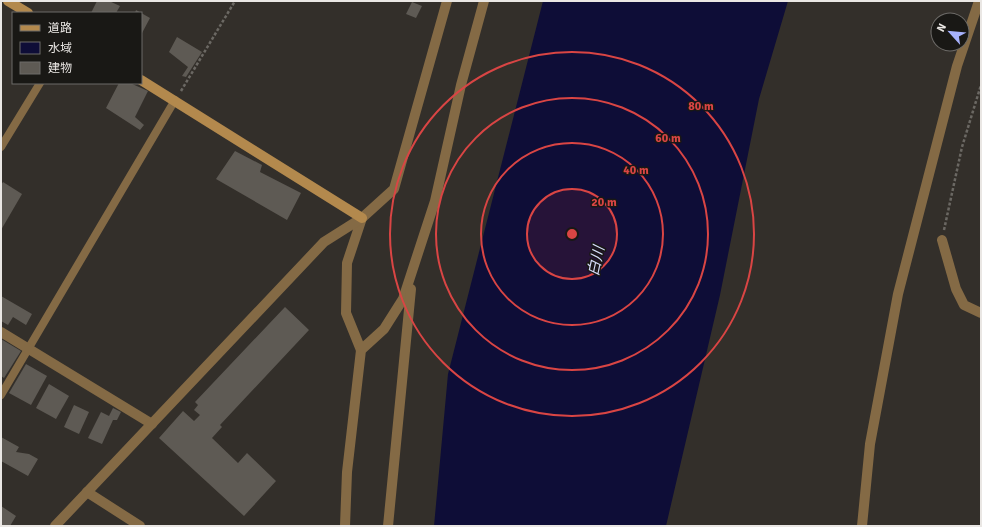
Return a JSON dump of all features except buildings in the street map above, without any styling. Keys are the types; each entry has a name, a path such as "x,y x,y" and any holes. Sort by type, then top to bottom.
{"street":[{"path":"8,1 26,12"},
{"path":"55,526 324,242 362,218 394,189 447,1"},
{"path":"361,350 384,329 403,299 435,201 461,85 484,1"},
{"path":"862,526 870,444 898,294 957,66 980,1"},
{"path":"142,81 362,218"},
{"path":"345,526 347,472 361,350 346,313 348,263 362,218"},
{"path":"942,240 956,289 964,304 981,313"},
{"path":"388,526 413,270"},
{"path":"1,332 152,424"},
{"path":"87,492 140,526"}],"lane":[{"path":"1,147 39,84"},
{"path":"1,395 175,100"}],"path":[{"path":"175,100 235,1"},
{"path":"942,240 962,148 981,85"}],"water":[{"name":"白川","path":"543,1 788,1 759,99 720,295 666,526 434,526 448,374"}]}
